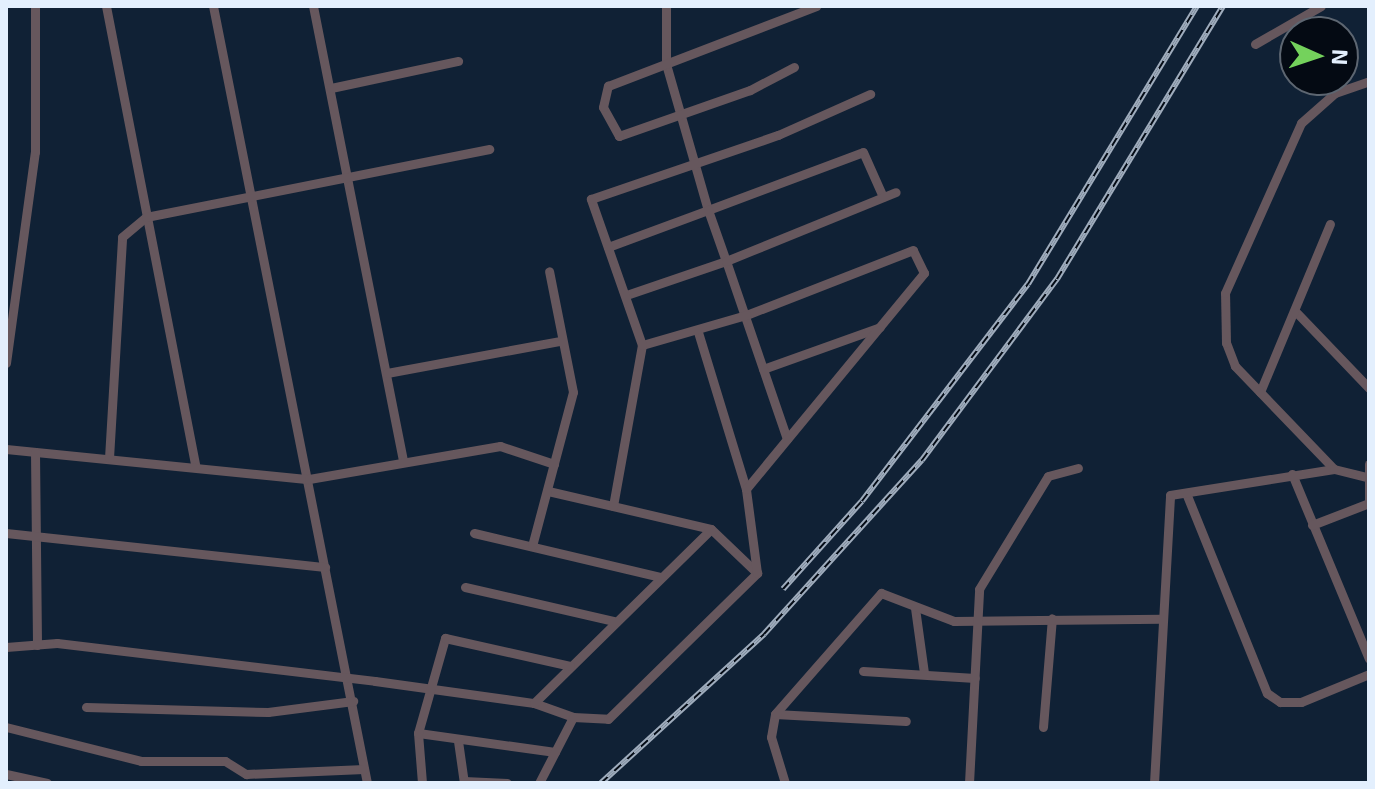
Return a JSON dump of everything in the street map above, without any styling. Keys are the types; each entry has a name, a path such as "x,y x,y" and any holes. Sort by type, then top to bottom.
{"street":[{"path":"6,363 35,152 35,6"},
{"path":"106,6 195,466"},
{"path":"213,6 253,194 325,567 351,681 367,783"},
{"path":"325,6 313,7 350,176 403,461"},
{"path":"666,6 666,64 680,116 708,210 787,439"},
{"path":"794,67 680,116 619,136 603,107 608,86 816,6"},
{"path":"1255,44 1321,6"},
{"path":"331,88 458,61"},
{"path":"1334,469 1235,366 1226,343 1225,293 1301,123 1335,93 1369,81"},
{"path":"613,506 642,345 591,199 694,163 870,94"},
{"path":"109,458 122,237 146,217 489,149"},
{"path":"608,247 863,152 883,197"},
{"path":"626,295 726,261 896,192"},
{"path":"1260,392 1297,313 1330,224"},
{"path":"642,345 698,332 913,250 924,273 746,489"},
{"path":"532,546 573,392 559,341 549,271"},
{"path":"1297,313 1369,388"},
{"path":"763,369 883,326"},
{"path":"698,332 746,489 757,573"},
{"path":"387,373 559,341"},
{"path":"6,449 309,479 500,446 554,464"},
{"path":"35,452 37,645"},
{"path":"1312,525 1369,503 1369,464"},
{"path":"969,783 979,589 1048,476 1078,468"},
{"path":"1154,783 1170,495 1334,469 1367,478"},
{"path":"1292,474 1369,659"},
{"path":"548,491 711,529 757,573"},
{"path":"1186,493 1267,693 1280,702 1301,702 1369,674"},
{"path":"534,703 711,529"},
{"path":"6,533 325,567"},
{"path":"474,533 660,577"},
{"path":"6,647 37,645 429,688 534,703 573,717 608,719 757,573"},
{"path":"465,587 614,621"},
{"path":"785,783 771,737 775,714 881,593 915,608 976,623 1052,618 1161,619"},
{"path":"915,608 924,673"},
{"path":"1043,727 1052,618"},
{"path":"422,783 418,733 445,638 570,666"},
{"path":"863,671 975,678"},
{"path":"86,707 268,712 353,701"},
{"path":"775,714 906,721"},
{"path":"539,783 573,717"},
{"path":"6,727 126,759 225,761 246,774 364,769"},
{"path":"418,733 458,741 555,752"},
{"path":"458,741 464,782 507,783"},
{"path":"6,774 47,783"}],"railway":[{"path":"783,589 862,501 1028,284 1197,6"},
{"path":"601,783 764,634 922,460 1057,279 1223,6"}]}
